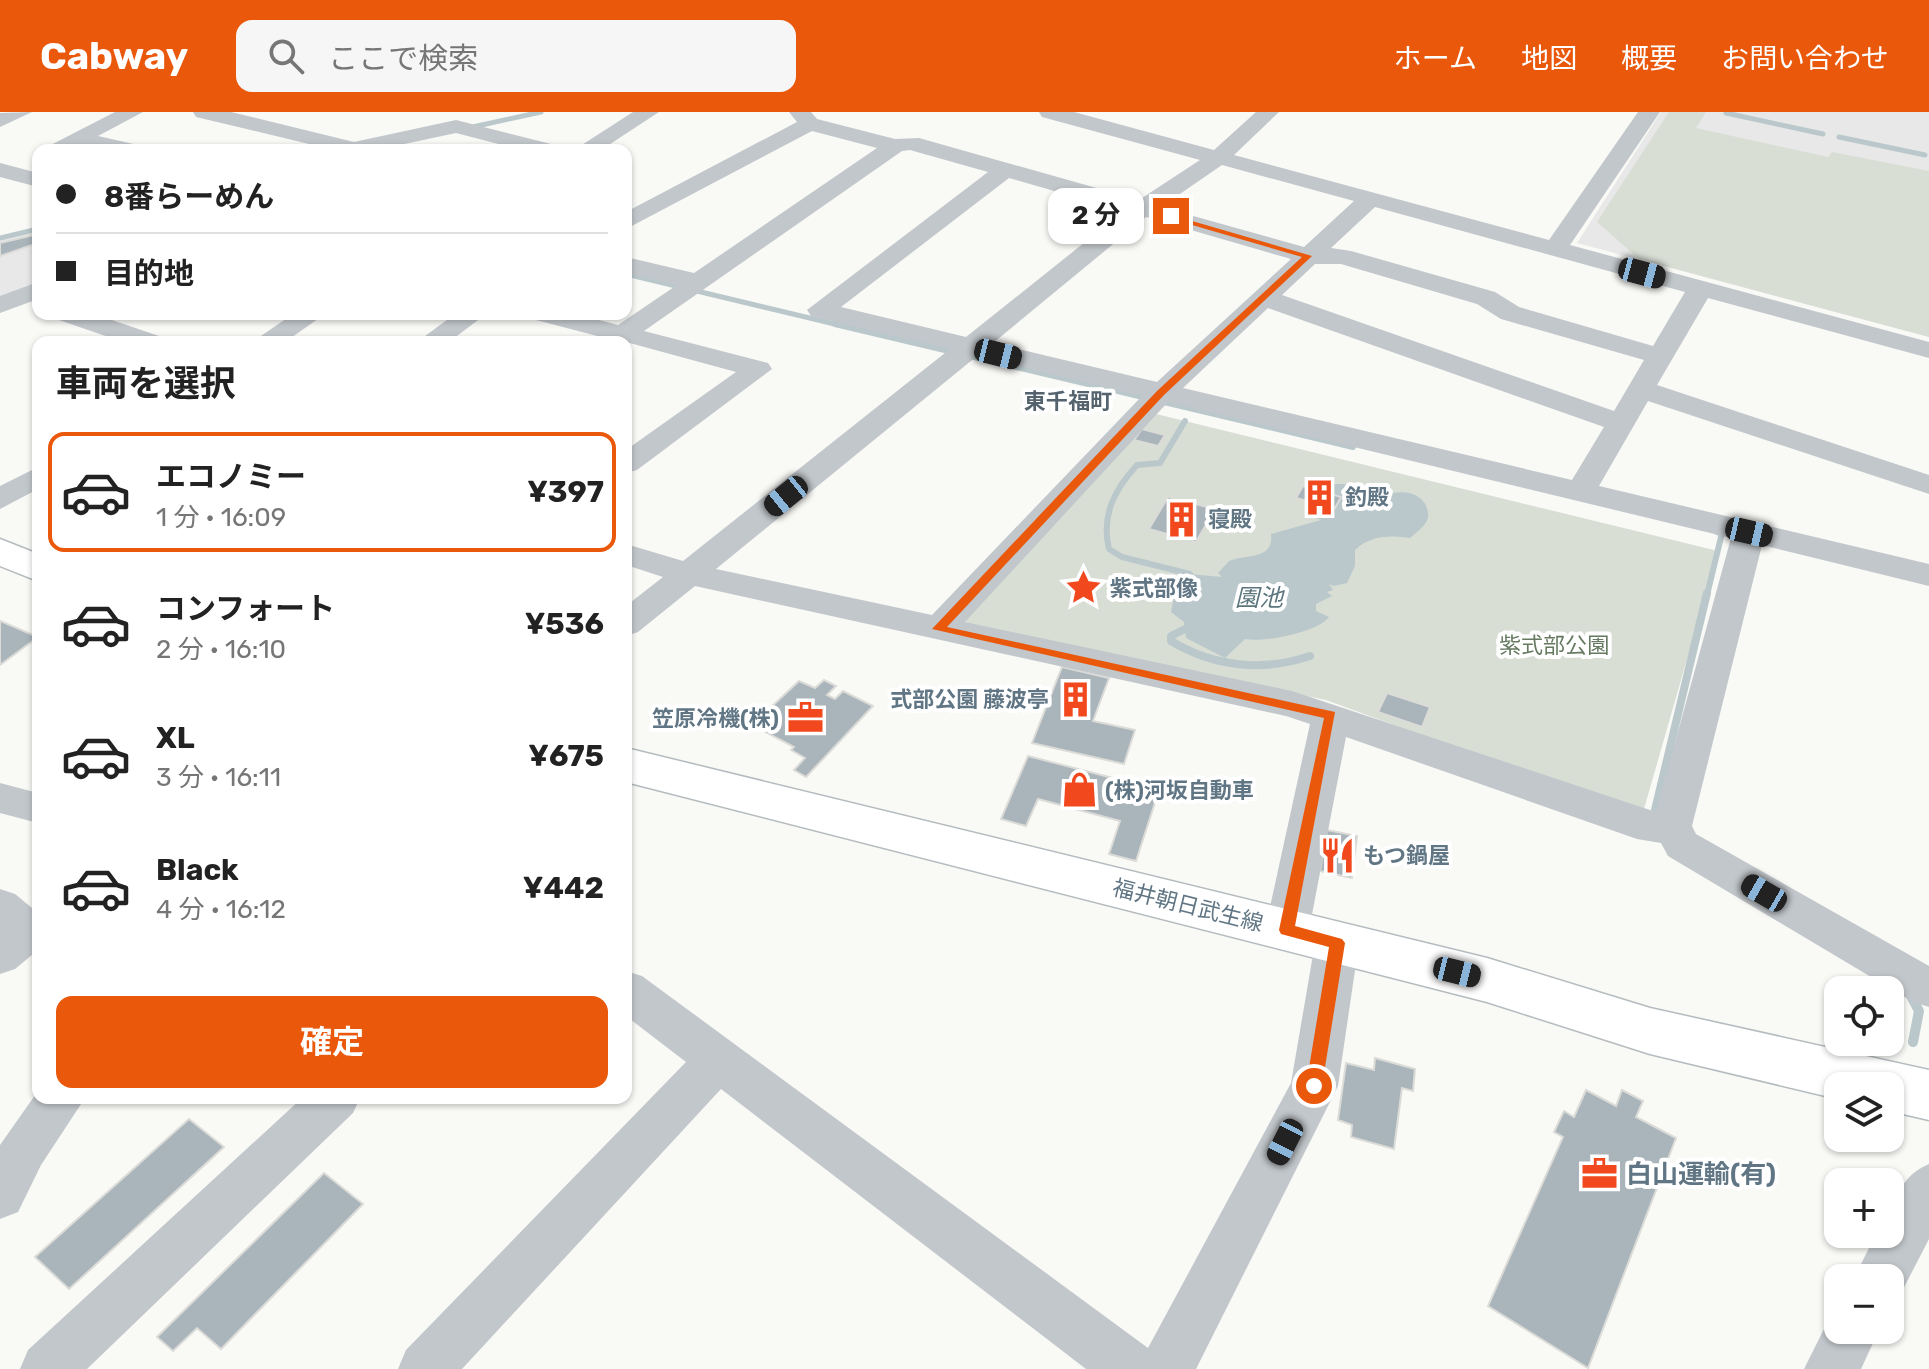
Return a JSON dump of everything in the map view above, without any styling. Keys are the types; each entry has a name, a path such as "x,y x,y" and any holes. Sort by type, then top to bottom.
{"main road":[{"path":"0,551 32,566"},
{"name":"福井朝日武生線","path":"632,766 1487,980 1650,1031 1828,1072"},
{"name":"福井朝日武生線","path":"1904,1089 1929,1095"}],"street":[{"path":"0,121 21,112"},
{"path":"64,144 132,112"},
{"path":"204,112 329,144"},
{"path":"595,144 648,112"},
{"path":"1050,112 1929,350"},
{"path":"632,619 1143,208 1218,158 1268,112"},
{"path":"1555,249 1649,112"},
{"path":"632,218 804,118 895,146"},
{"path":"372,144 456,126 524,144"},
{"path":"77,138 104,144"},
{"path":"620,336 895,146 911,143 1308,256 1342,256 1486,298 1510,313 1659,356"},
{"path":"3,171 32,159"},
{"path":"1005,170 820,310 1929,575"},
{"path":"3,171 32,178"},
{"path":"938,629 1161,393 1370,199"},
{"path":"632,266 699,282"},
{"path":"1581,491 1700,289"},
{"path":"1265,298 1620,423"},
{"path":"85,320 132,336"},
{"path":"276,336 302,320"},
{"path":"440,336 464,320"},
{"path":"563,320 611,336"},
{"path":"632,341 758,369 632,460"},
{"path":"1640,389 1929,485"},
{"path":"0,499 32,480"},
{"path":"1749,532 1672,827 1682,845 1929,988"},
{"path":"632,556 689,574 1331,715 1651,828 1672,827"},
{"path":"1287,930 1331,715"},
{"path":"0,798 32,806"},
{"path":"1167,1369 1314,1086 1337,943"},
{"path":"632,995 1131,1369"},
{"path":"425,1369 718,1060"},
{"path":"0,1195 24,1149 57,1104"},
{"path":"47,1369 330,1104"},
{"path":"1888,1264 1929,1188"},
{"path":"1831,1369 1844,1344"}],"shaded area":[{"path":"1661,112 1929,112 1929,337 1577,243"},
{"path":"32,228 32,287 0,300 0,236"}],"green space":[{"path":"1669,112 1706,112 1696,128 1828,157 1832,152 1929,171 1929,337 1639,259 1597,222"},
{"name":"紫式部公園","path":"1152,413 1718,551 1642,816 1326,700 969,627 963,616"}],"water":[{"name":"園池","path":"1326,484 1352,484 1363,488 1367,502 1396,492 1415,495 1424,502 1428,518 1410,538 1381,537 1367,541 1355,550 1355,566 1347,583 1329,584 1333,590 1327,592 1332,596 1316,604 1316,611 1329,617 1314,627 1277,638 1245,639 1225,658 1186,638 1184,622 1171,612 1173,601 1165,584 1176,583 1176,578 1189,578 1190,574 1222,577 1218,573 1229,561 1264,552 1271,542 1271,534 1321,520 1316,518 1321,506 1318,504 1335,509 1341,497 1321,491"}],"building":[{"path":"32,235 32,245 0,256 0,243"},
{"path":"1142,429 1165,435 1158,446 1134,440"},
{"name":"釣殿","path":"1303,486 1341,497 1335,508 1296,498"},
{"name":"寝殿","path":"1168,497 1215,509 1196,542 1149,529"},
{"path":"0,621 32,634 32,641 0,665"},
{"name":"式部公園 藤波亭","path":"1062,667 1109,678 1093,721 1135,730 1124,764 1032,743"},
{"path":"824,680 836,686 827,695 835,699 843,691 873,706 806,777 794,770 805,758 791,750 794,747 752,725 799,681 815,688"},
{"path":"1387,693 1430,707 1422,727 1378,712"},
{"path":"1028,756 1159,790 1136,861 1109,854 1120,821 1038,799 1026,826 1001,819"},
{"path":"1327,830 1357,836 1352,878 1320,871"},
{"path":"1375,1058 1415,1069 1413,1091 1402,1088 1394,1149 1351,1137 1352,1125 1338,1120 1346,1063 1374,1070"},
{"path":"1586,1090 1616,1106 1622,1090 1643,1101 1636,1117 1676,1138 1588,1368 1488,1306 1563,1137 1554,1132 1564,1111 1574,1117"},
{"path":"189,1119 224,1147 69,1289 35,1257"},
{"path":"324,1173 363,1204 221,1349 197,1328 173,1351 157,1337"}],"waterway":[{"path":"468,128 541,112"},
{"path":"1726,113 1823,134"},
{"path":"1839,137 1925,155"},
{"path":"0,238 32,230"},
{"path":"632,275 843,326"},
{"path":"835,324 1353,447"},
{"path":"1185,421 1160,463 1137,465 1122,484 1111,504 1107,537 1109,549 1122,557 1190,574"},
{"path":"1707,595 1722,533 1717,532"},
{"path":"1657,822 1655,810 1707,593"},
{"path":"1185,629 1171,636 1171,641 1204,657 1221,661 1257,665 1310,656"},
{"path":"1910,994 1919,1011 1913,1042"}],"place":[{"name":"釣殿","path":"1319,497"},
{"name":"寝殿","path":"1182,519"},
{"name":"紫式部像","path":"1084,588"},
{"name":"式部公園 藤波亭","path":"1075,699"},
{"name":"笠原冷機(株)","path":"805,718"},
{"name":"(株)河坂自動車","path":"1079,790"},
{"name":"もつ鍋屋","path":"1337,855"},
{"name":"白山運輸(有)","path":"1600,1174"}],"district":[{"name":"東千福町","path":"1068,401"}],"route":[{"path":"1171,216 1308,256 1161,393 938,629 1292,704 1331,715 1287,930 1337,943 1314,1086"}]}
